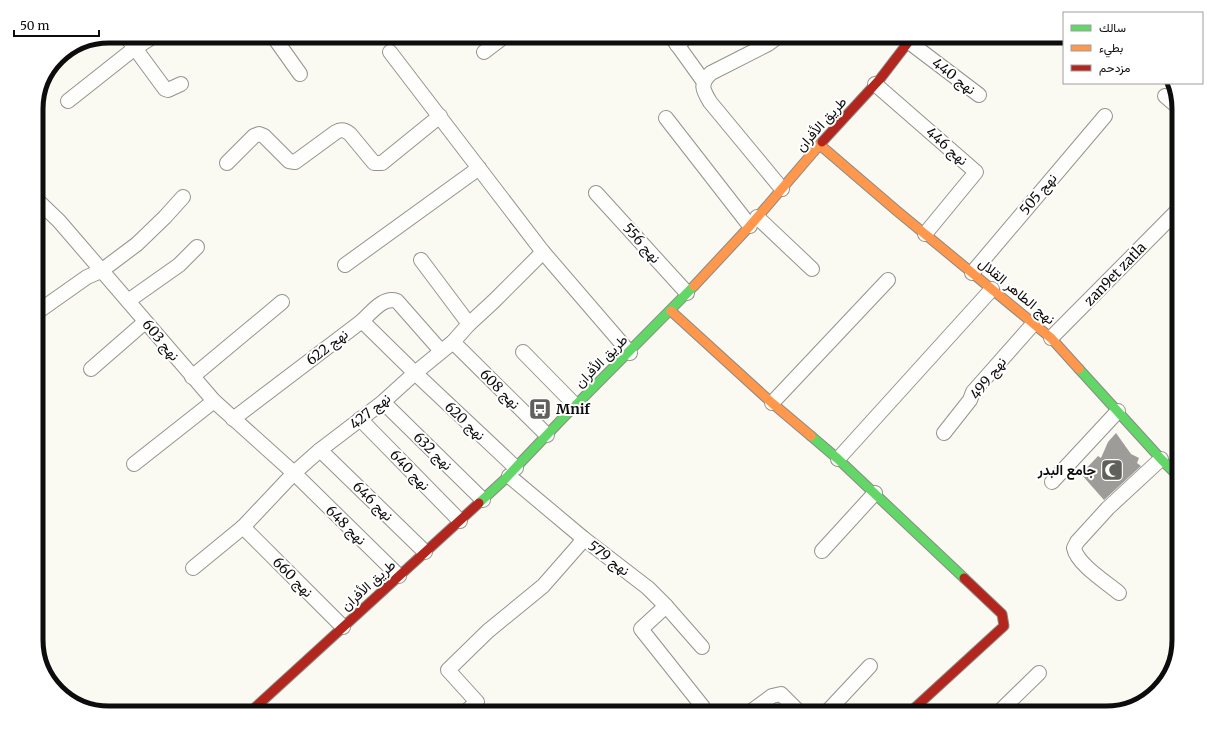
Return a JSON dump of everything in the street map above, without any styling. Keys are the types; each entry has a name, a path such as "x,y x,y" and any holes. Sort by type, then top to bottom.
{"street":[{"path":"131,43 166,90 181,84"},
{"path":"68,101 143,43"},
{"path":"278,43 300,74"},
{"path":"484,52 496,43"},
{"path":"675,43 704,82"},
{"path":"769,43 711,73 706,77 703,86 704,92 710,102 782,189"},
{"name":"طريق الأفران","path":"257,706 483,500 630,353 754,222 820,144 876,84 908,43"},
{"name":"نهج 440","path":"916,43 979,95"},
{"path":"390,52 543,252 630,353"},
{"name":"نهج 446","path":"876,84 976,172 925,234"},
{"path":"1165,96 1171,102"},
{"path":"227,163 254,136 259,134 264,136 289,161 295,162 336,132 343,130 350,134 374,163 382,164 440,116"},
{"name":"نهج 505","path":"972,273 1105,116"},
{"path":"666,118 754,222 812,269"},
{"name":"نهج الطاهر القلال","path":"820,144 925,234 1051,338 1172,470"},
{"path":"345,265 479,168"},
{"name":"نهج 556","path":"596,193 687,293"},
{"path":"43,308 87,277 101,271 137,244 183,197"},
{"name":"نهج 603","path":"43,206 59,221 214,401 294,473"},
{"name":"zan9et zatla","path":"1051,338 1172,215"},
{"path":"128,301 179,265 197,247"},
{"name":"نهج 427","path":"193,568 243,527 294,473 320,450 383,402 452,342 543,252"},
{"path":"420,260 469,324"},
{"path":"772,403 888,280"},
{"path":"838,459 992,289"},
{"path":"362,321 384,301 390,299 397,301 440,351"},
{"path":"192,376 282,302"},
{"path":"671,311 772,403 838,459 1002,614 1004,626 917,706"},
{"name":"نهج 622","path":"233,419 362,321 415,373"},
{"path":"91,369 145,322"},
{"name":"نهج 499","path":"944,433 970,400 974,392 1034,323"},
{"name":"نهج 608","path":"452,342 547,435"},
{"path":"523,352 576,406"},
{"name":"نهج 620","path":"415,373 512,472"},
{"path":"134,464 214,401"},
{"name":"نهج 632","path":"383,402 483,500"},
{"path":"1052,482 1118,411"},
{"name":"نهج 640","path":"360,419 460,521"},
{"name":"نهج 646","path":"320,450 425,552"},
{"path":"1119,593 1082,562 1074,548 1077,542 1108,508 1160,459"},
{"name":"نهج 579","path":"512,472 583,538 648,588 666,606 702,648"},
{"name":"نهج 648","path":"294,473 399,576"},
{"path":"822,551 874,493"},
{"name":"نهج 660","path":"243,527 343,627"},
{"path":"472,706 477,702 448,670 488,631 543,586 579,545 583,538"},
{"path":"666,606 641,629 702,706"},
{"path":"833,706 870,666"},
{"path":"1005,706 1039,673"},
{"path":"758,706 772,696 780,694 793,706"}],"building":[{"name":"جامع البدر","path":"1116,433 1131,454 1139,458 1137,463 1141,466 1104,500 1081,474 1098,456 1101,458 1108,442"}],"traffic: fast":[{"path":"479,503 504,480 563,418 694,286"},
{"path":"1079,369 1172,470"},
{"path":"811,436 838,459 964,578"}],"traffic: slow":[{"path":"694,286 749,227 822,142"},
{"path":"820,145 897,211 1051,338 1079,369"},
{"path":"671,311 772,403 811,436"}],"traffic: jam":[{"path":"822,142 880,79 908,43"},
{"path":"257,706 479,503"},
{"path":"917,706 1004,626 1002,614 964,578"}],"place":[{"name":"Mnif","path":"540,409"},
{"name":"جامع البدر","path":"1112,470"}]}
